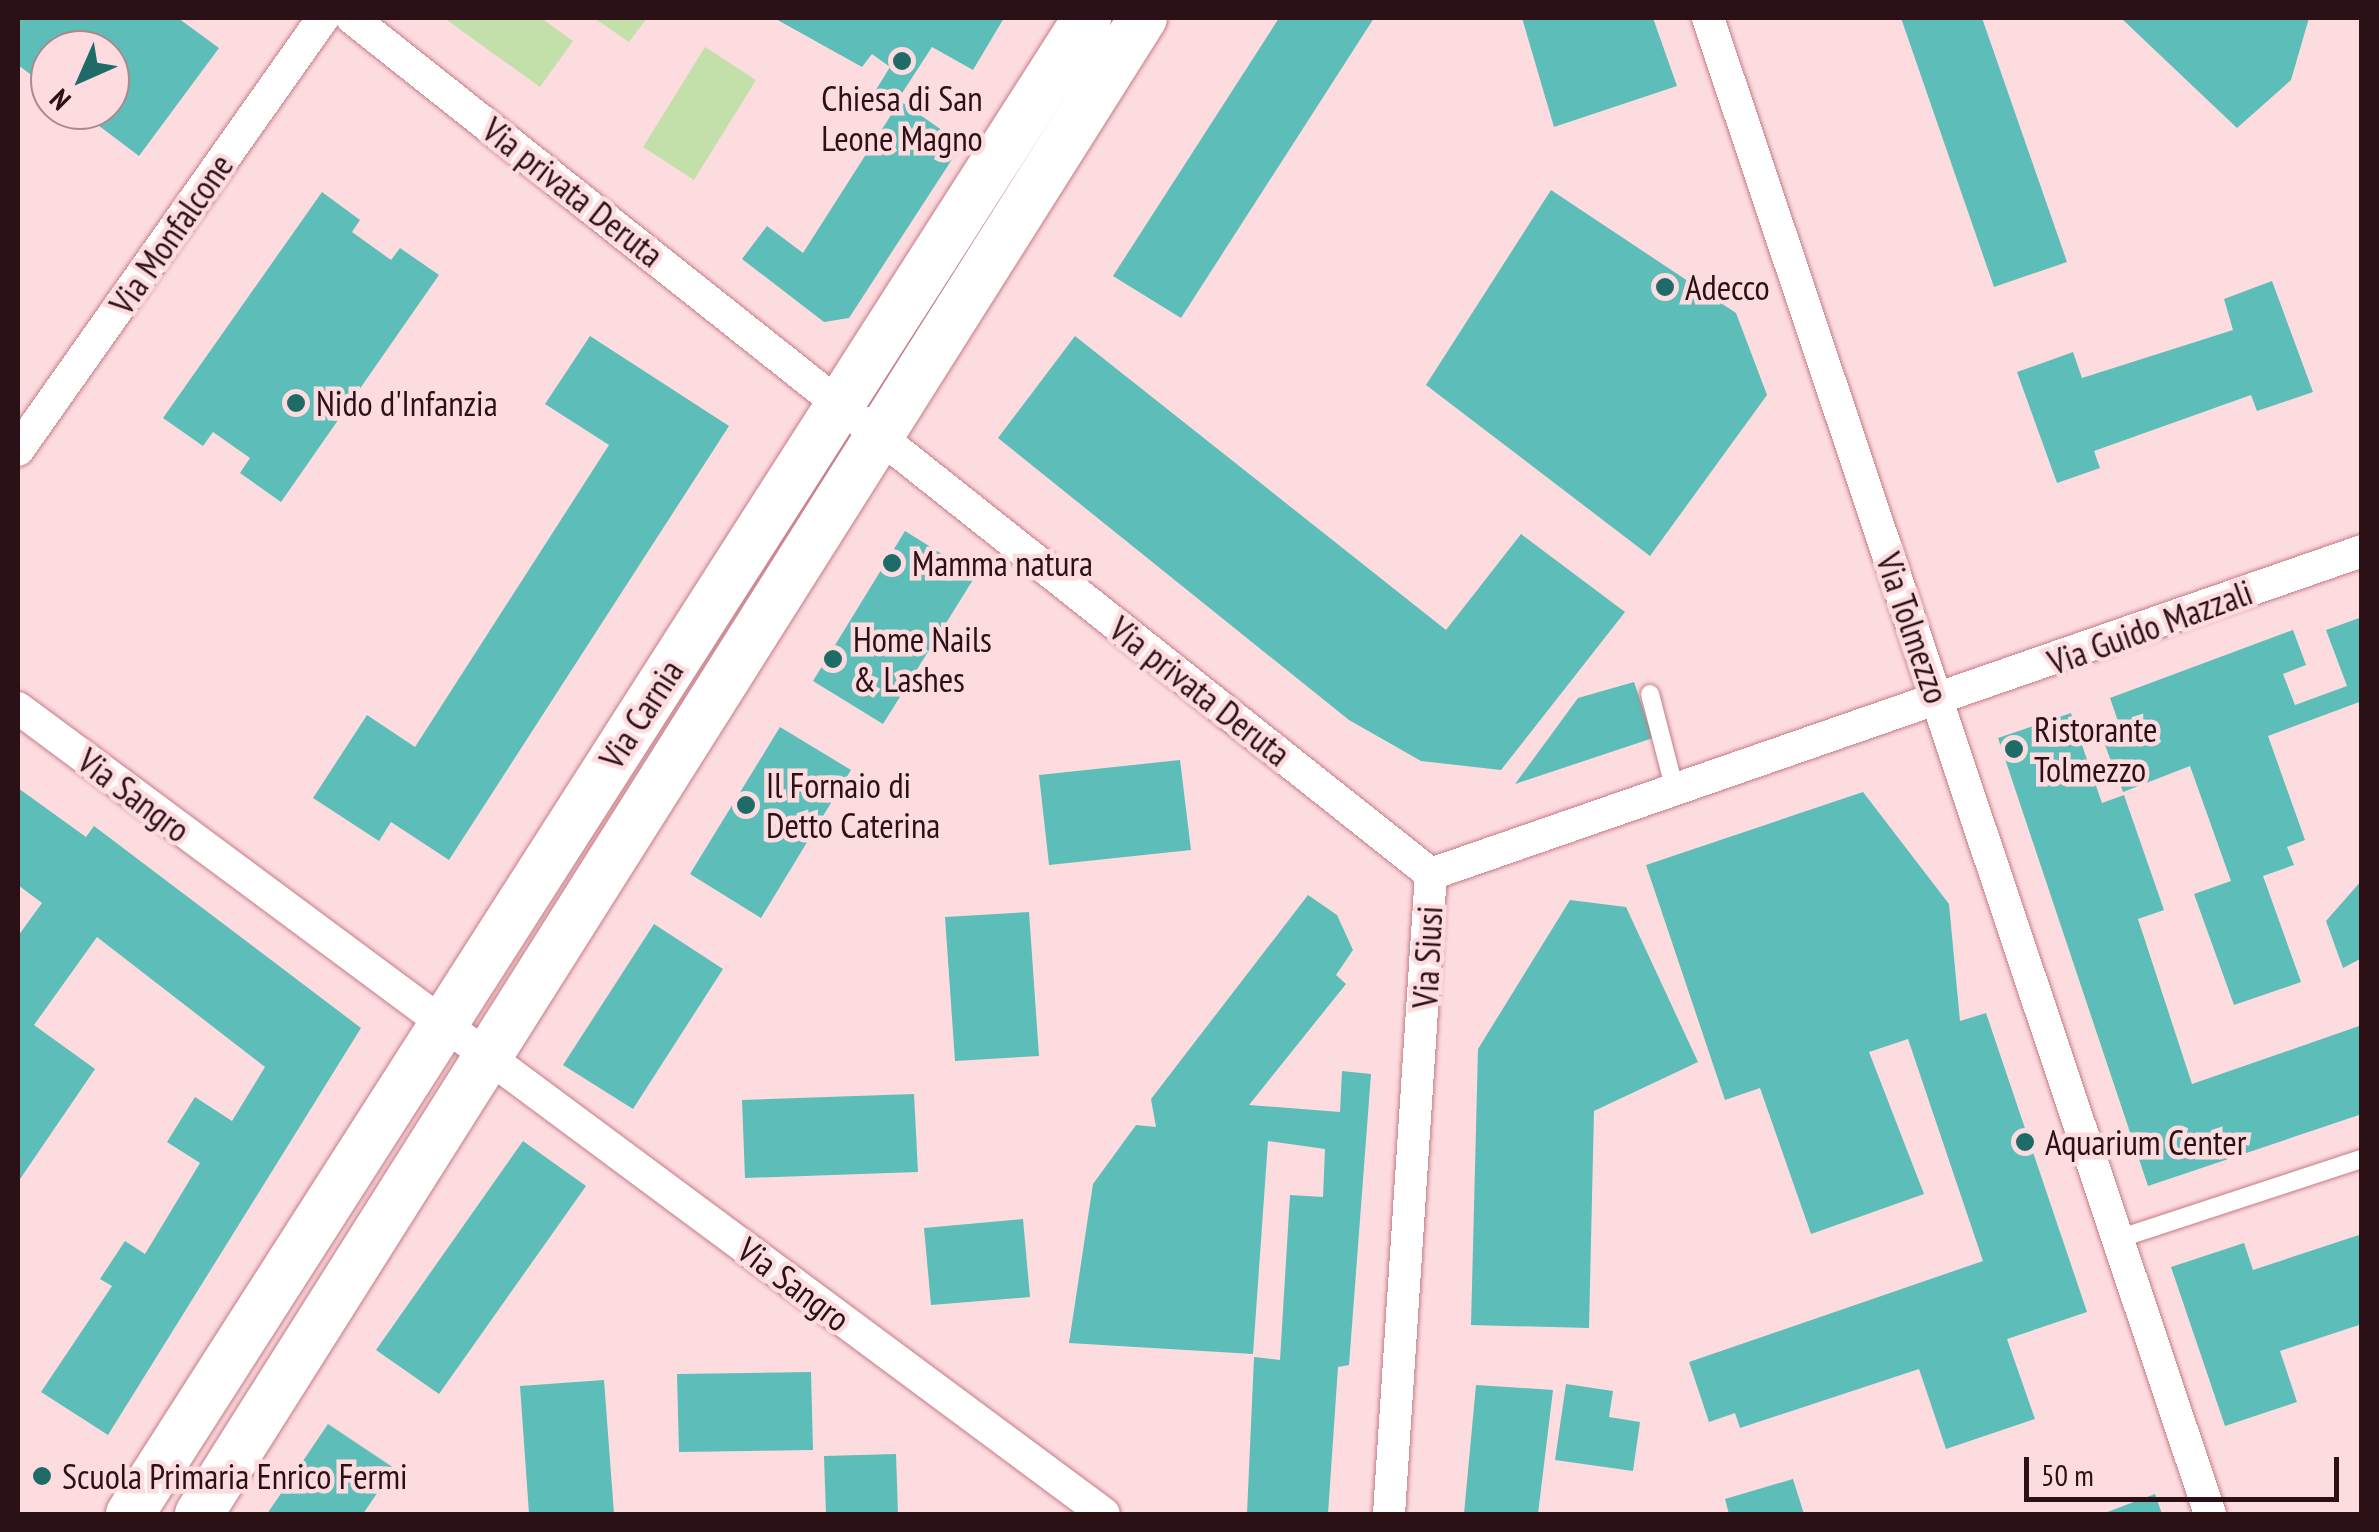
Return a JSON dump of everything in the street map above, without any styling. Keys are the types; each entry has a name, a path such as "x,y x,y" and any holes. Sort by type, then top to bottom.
{"street":[{"name":"Via Monfalcone","path":"18,450 324,18"},
{"name":"Via privata Deruta","path":"352,18 1431,874"},
{"name":"Via Carnia","path":"199,1514 484,1053 857,419 1087,18"},
{"name":"Via Carnia","path":"130,1514 443,1024 857,419 1143,18"},
{"name":"Via Tolmezzo","path":"1708,18 2210,1514"},
{"name":"Via Guido Mazzali","path":"1938,702 2362,550"},
{"name":"Via Siusi","path":"1389,1514 1431,874 1938,702"},
{"name":"Via Sangro","path":"18,708 443,1024"},
{"path":"443,1024 484,1053"},
{"name":"Via Sangro","path":"484,1053 1104,1514"}],"lane":[{"path":"1650,694 1675,791"},
{"path":"2118,1239 2362,1159"}],"green space":[{"path":"444,18 541,18 573,41 540,87"},
{"path":"594,18 647,18 629,42"},
{"path":"705,47 756,80 694,180 643,147"}],"building":[{"path":"18,18 178,18 219,48 139,156 105,130 130,130 130,30 30,30 30,74 18,65"},
{"name":"Chiesa di San Leone Magno","path":"774,18 1004,18 973,70 932,47 893,107 874,93 890,67 872,54 862,67"},
{"path":"1279,18 1374,18 1181,318 1113,276"},
{"path":"1522,18 1653,18 1677,86 1554,127"},
{"path":"1901,18 1982,18 2067,262 1994,287"},
{"path":"2121,18 2309,18 2291,80 2237,128"},
{"path":"900,101 962,144 849,318 824,322 742,259 767,226 803,253"},
{"path":"1551,190 1736,313 1767,395 1650,556 1426,385"},
{"path":"322,192 360,220 352,232 391,260 400,248 439,275 281,502 240,473 250,458 213,432 203,446 163,418"},
{"path":"2272,281 2313,392 2257,411 2251,395 2094,451 2100,468 2057,483 2017,372 2073,352 2082,378 2233,330 2224,299"},
{"path":"590,336 729,426 449,860 391,822 379,841 313,798 367,715 415,747 609,445 545,404"},
{"path":"1075,336 1446,630 1521,534 1625,612 1501,770 1421,761 1349,720 998,438"},
{"path":"905,531 976,575 883,724 813,681"},
{"path":"2362,617 2362,701 2268,736 2305,840 2287,847 2294,865 2263,876 2301,982 2234,1005 2194,894 2231,881 2190,766 2123,792 2101,735 2120,727 2110,698 2293,630 2306,665 2283,674 2295,705 2347,686 2326,630"},
{"path":"1634,682 1653,738 1515,784 1578,698"},
{"path":"2071,713 2102,803 2124,795 2164,910 2138,919 2192,1084 2362,1025 2362,1114 2148,1186 1998,738"},
{"path":"780,727 851,770 761,918 690,874"},
{"path":"1180,760 1191,850 1049,865 1039,775"},
{"path":"18,788 86,837 94,826 361,1028 108,1435 41,1392 112,1286 100,1279 125,1241 145,1254 200,1163 167,1142 195,1097 232,1121 265,1067 97,937 34,1025 95,1069 18,1182 18,936 42,903 18,885"},
{"path":"1863,792 1949,904 1960,1021 1986,1013 2087,1312 2007,1339 2035,1419 1946,1449 1919,1369 1740,1428 1735,1413 1709,1422 1689,1362 1983,1261 1908,1039 1869,1052 1924,1194 1811,1234 1760,1088 1725,1100 1646,865"},
{"path":"2362,880 2362,958 2343,968 2326,921"},
{"path":"1308,895 1337,915 1353,950 1336,975 1346,984 1249,1105 1340,1112 1342,1071 1371,1074 1349,1365 1338,1367 1328,1514 1247,1514 1254,1357 1280,1360 1290,1195 1323,1197 1325,1149 1268,1141 1253,1354 1069,1343 1093,1184 1136,1125 1156,1127 1151,1099"},
{"path":"1570,900 1626,907 1698,1062 1594,1111 1589,1328 1471,1325 1478,1049"},
{"path":"1029,912 1039,1056 955,1061 945,917"},
{"path":"654,924 723,969 633,1109 563,1065"},
{"path":"914,1094 918,1172 745,1178 742,1100"},
{"path":"523,1141 586,1186 439,1394 376,1350"},
{"path":"1023,1219 1030,1297 931,1305 924,1228"},
{"path":"2362,1234 2362,1324 2280,1351 2297,1402 2225,1426 2171,1267 2244,1243 2253,1270"},
{"path":"811,1372 813,1450 679,1452 677,1374"},
{"path":"604,1380 614,1514 529,1514 520,1386"},
{"path":"1566,1384 1613,1391 1609,1417 1640,1422 1633,1471 1555,1460"},
{"path":"1476,1385 1553,1390 1538,1514 1464,1514"},
{"path":"328,1424 394,1468 363,1514 267,1514"},
{"path":"896,1454 898,1514 826,1514 824,1456"},
{"path":"1793,1479 1804,1514 1729,1514 1725,1499"},
{"path":"2155,1494 2162,1514 2102,1514"}],"place":[{"name":"Chiesa di San Leone Magno","path":"902,61"},
{"name":"Adecco","path":"1665,287"},
{"name":"Nido d'Infanzia","path":"296,403"},
{"name":"Mamma natura","path":"892,563"},
{"name":"Home Nails & Lashes","path":"833,659"},
{"name":"Ristorante Tolmezzo","path":"2014,749"},
{"name":"Il Fornaio di Detto Caterina","path":"746,805"},
{"name":"Aquarium Center","path":"2025,1142"},
{"name":"Scuola Primaria Enrico Fermi","path":"42,1476"}]}
